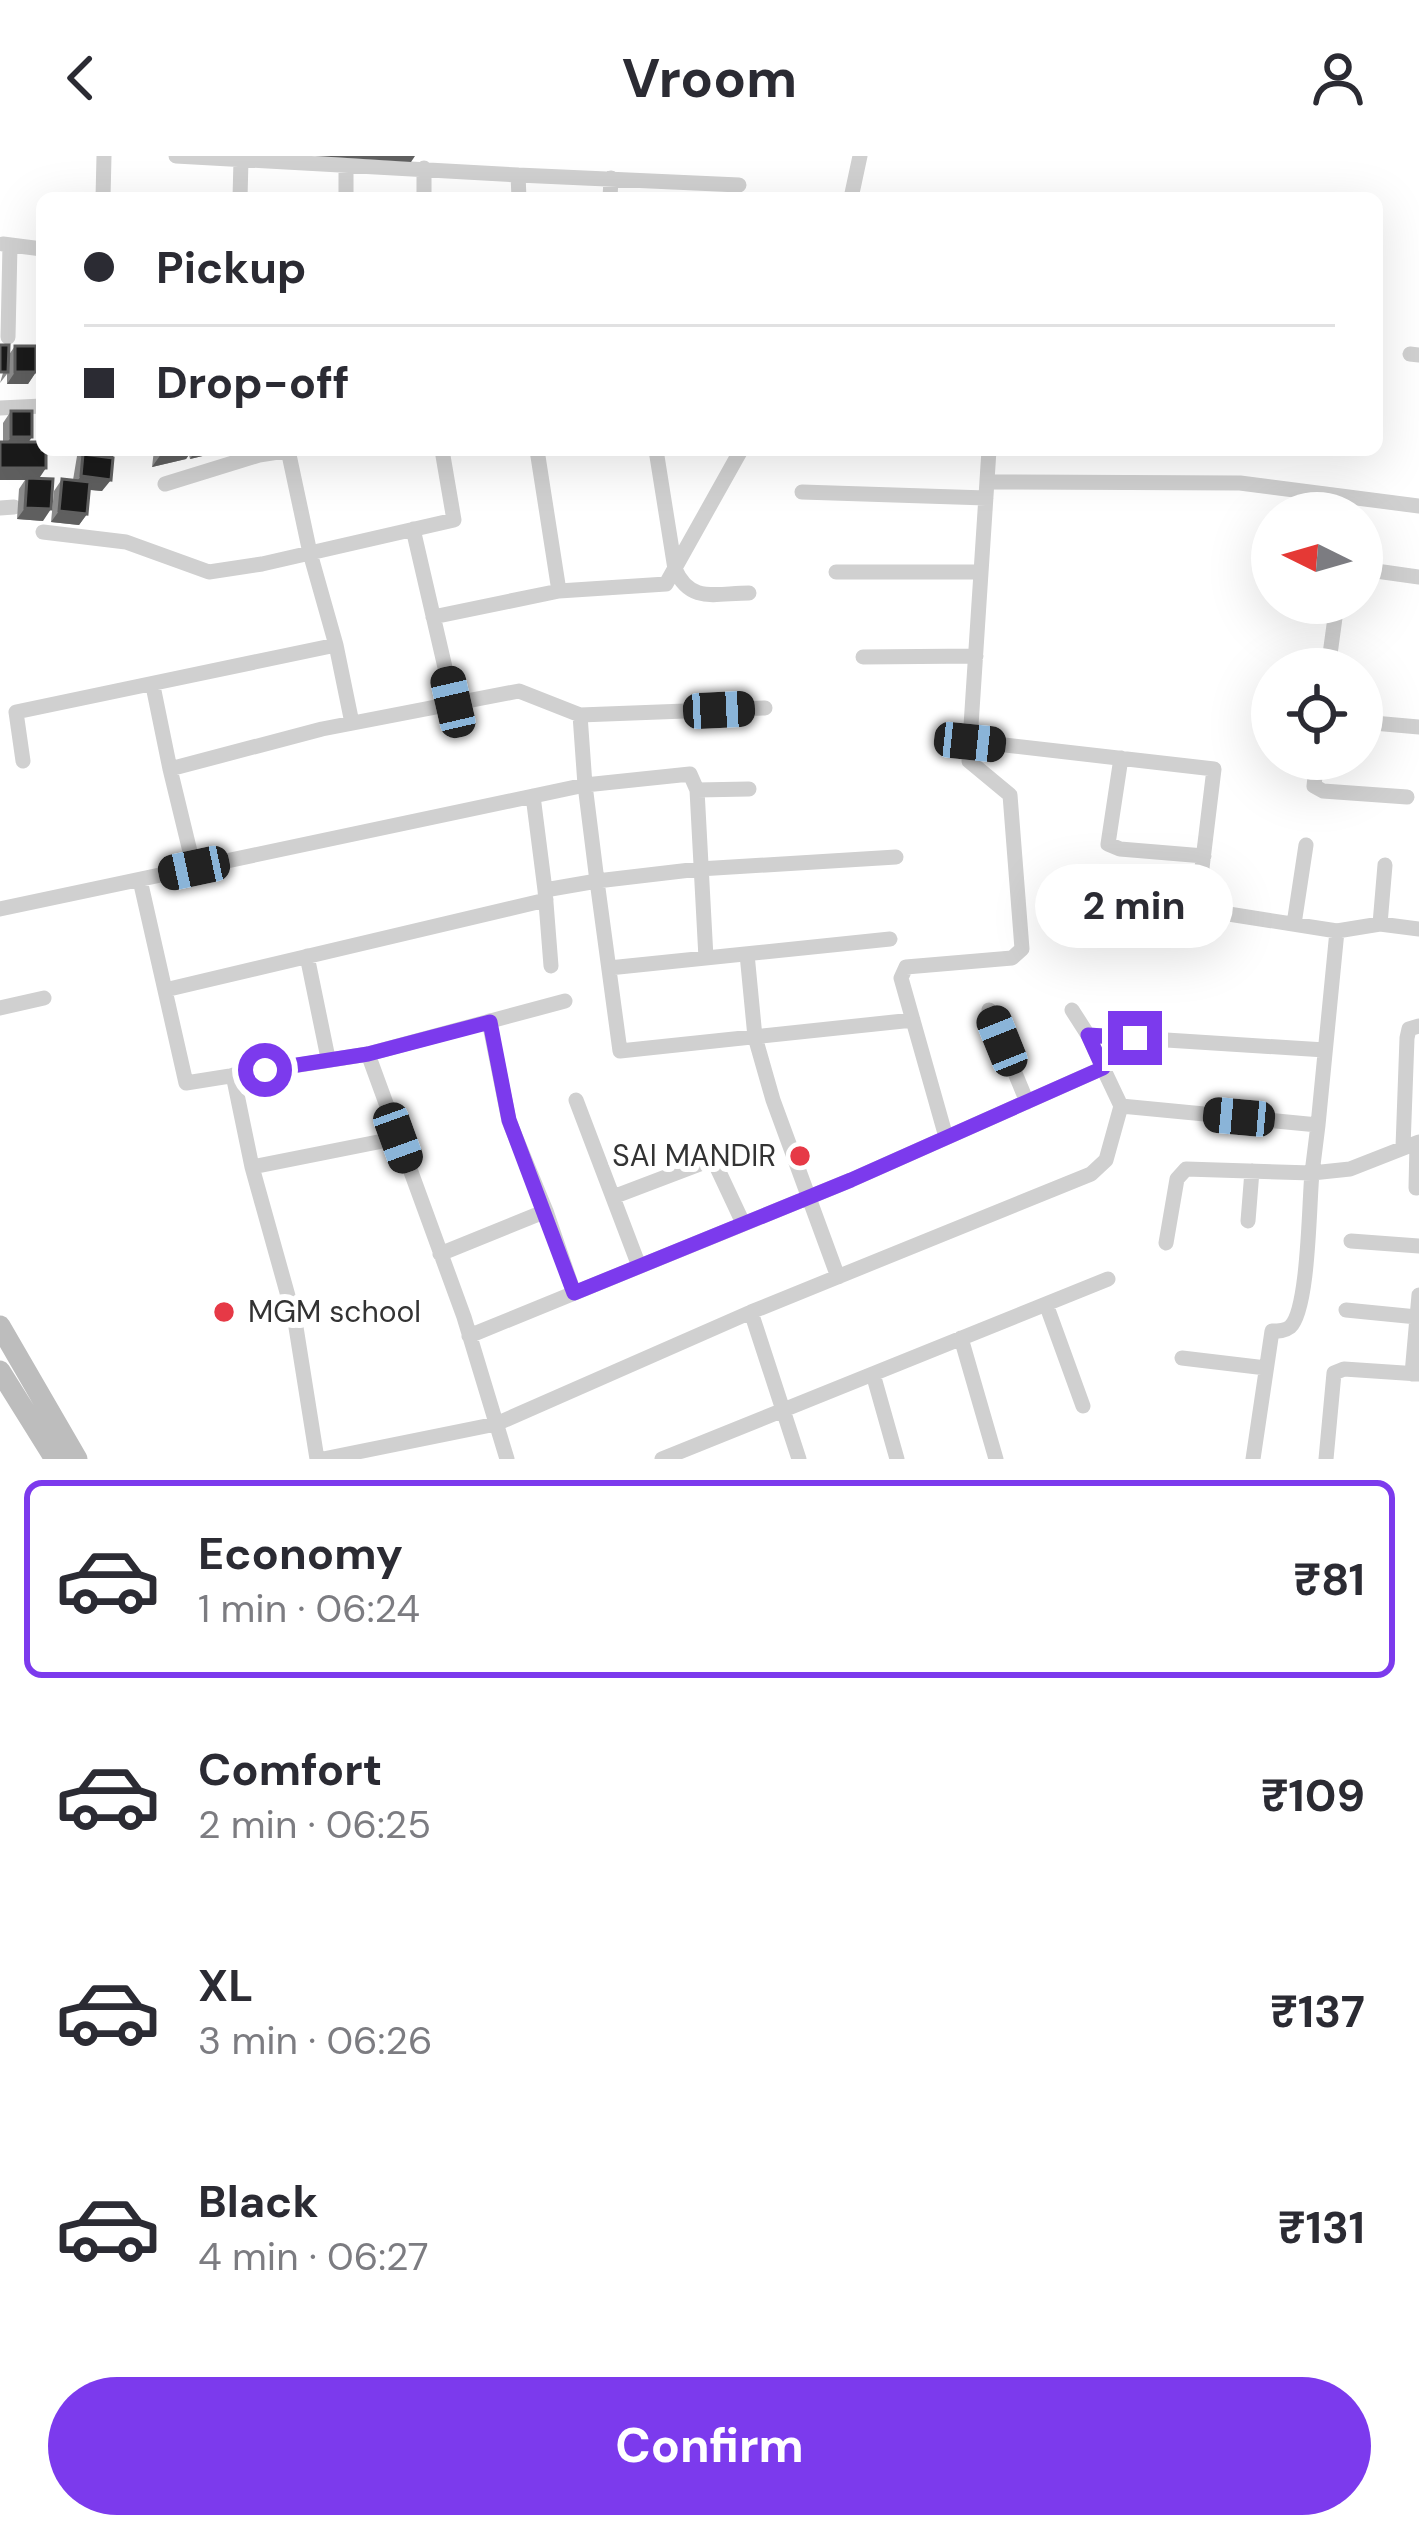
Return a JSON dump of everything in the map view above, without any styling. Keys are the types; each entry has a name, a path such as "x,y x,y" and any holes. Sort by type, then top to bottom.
{"street":[{"path":"103,192 104,156"},
{"path":"176,156 739,185"},
{"path":"521,192 535,156"},
{"path":"852,192 860,156"},
{"path":"240,192 242,160"},
{"path":"346,166 346,192"},
{"path":"424,168 424,192"},
{"path":"610,192 611,178"},
{"path":"8,337 5,244 36,248"},
{"path":"0,408 36,406"},
{"path":"166,484 256,456"},
{"path":"291,456 352,723"},
{"path":"43,532 126,542 209,572 310,553 454,520 443,456"},
{"path":"539,456 560,591"},
{"path":"657,456 682,587 696,594 749,592"},
{"path":"434,617 560,591 666,584 738,456"},
{"path":"946,1137 901,978 907,967 1012,958 1022,949 1010,795 969,761 989,456"},
{"path":"802,492 1240,483 1283,492"},
{"path":"1383,506 1419,506"},
{"path":"413,529 453,702"},
{"path":"836,572 981,572"},
{"path":"1383,572 1419,577"},
{"path":"23,761 16,712 336,645"},
{"path":"863,657 976,656"},
{"path":"153,686 194,868"},
{"path":"170,769 352,723 519,691 580,715 765,707"},
{"path":"580,715 620,1051 913,1020"},
{"path":"1383,724 1419,727"},
{"path":"970,742 1214,769 1197,908 1337,932 1380,924 1419,929"},
{"path":"1121,758 1108,844 1204,856"},
{"path":"0,910 585,785 690,774 697,790 706,958"},
{"path":"1314,780 1314,786 1323,791 1407,797"},
{"path":"697,790 749,789"},
{"path":"533,796 551,966"},
{"path":"1294,924 1306,845"},
{"path":"165,990 597,880 896,857"},
{"path":"1380,924 1385,865"},
{"path":"140,880 186,1083 368,1054 565,1001"},
{"path":"1253,1459 1272,1331 1286,1330 1298,1313 1337,932"},
{"path":"609,968 890,939"},
{"path":"747,954 755,1037 773,1100 838,1276"},
{"path":"308,956 328,1058"},
{"path":"0,1008 44,998"},
{"path":"989,1010 1027,1102"},
{"path":"233,1075 251,1167 295,1321 320,1459 496,1424 751,1312 1091,1174 1106,1160 1120,1106 1072,1010"},
{"path":"490,1022 509,1120 574,1293"},
{"path":"1416,1188 1408,1038 1409,1029 1419,1026"},
{"path":"1088,1035 1325,1050"},
{"path":"368,1054 469,1336 507,1459"},
{"path":"469,1336 1103,1068"},
{"path":"576,1100 639,1266"},
{"path":"1120,1106 1318,1125"},
{"path":"251,1167 398,1138"},
{"path":"1166,1243 1177,1179 1186,1169 1312,1173 1350,1169 1413,1144"},
{"path":"613,1197 713,1159 743,1223"},
{"path":"1248,1222 1252,1171"},
{"path":"440,1254 546,1211"},
{"path":"1351,1241 1419,1246"},
{"path":"662,1459 1108,1279"},
{"path":"1326,1459 1334,1373 1344,1369 1415,1374 1419,1295"},
{"path":"1046,1304 1083,1406"},
{"path":"1346,1310 1417,1317"},
{"path":"751,1312 799,1459"},
{"path":"0,1326 77,1459"},
{"path":"961,1338 996,1459"},
{"path":"1182,1358 1266,1368"},
{"path":"0,1371 11,1405 55,1459"},
{"path":"873,1374 898,1459"},
{"path":"11,1405 54,1417"}],"building":[{"path":"0,345 9,345 8,372 0,372"},
{"path":"15,346 36,346 36,372 15,372"},
{"path":"11,411 32,411 32,437 11,437"},
{"path":"0,442 36,442 36,456 46,456 46,468 0,468"},
{"path":"83,456 113,458 111,480 81,476"},
{"path":"27,478 53,479 51,509 25,508"},
{"path":"62,479 90,482 87,514 59,511"}],"place":[{"name":"SAI MANDIR","path":"800,1156"},
{"name":"MGM school","path":"224,1312"}],"route":[{"path":"265,1070 368,1054 490,1022 509,1120 574,1293 851,1180 1103,1068 1088,1035 1135,1038"}]}
